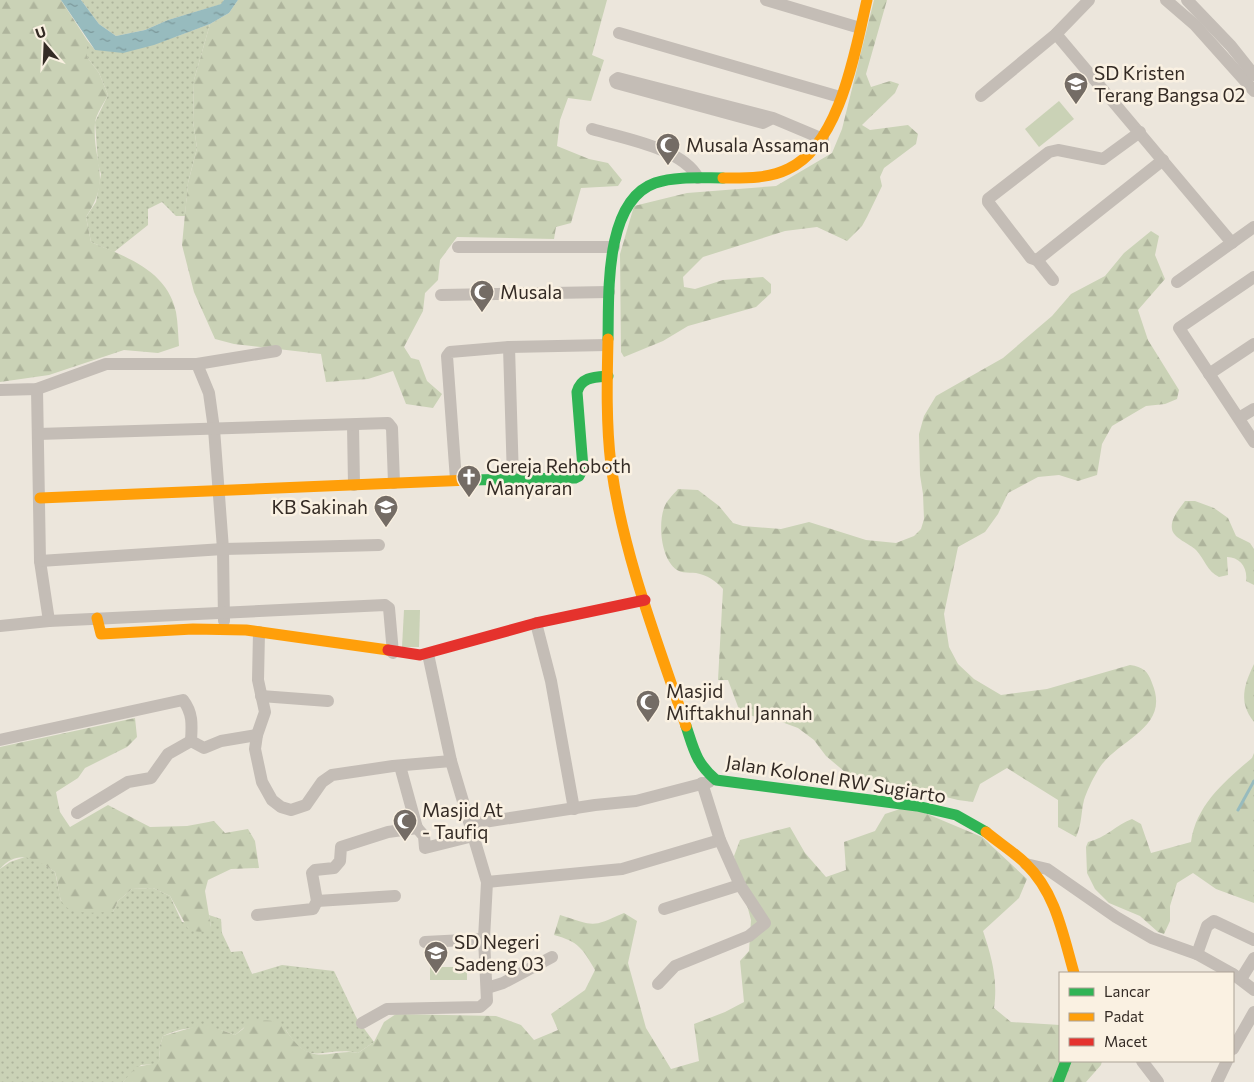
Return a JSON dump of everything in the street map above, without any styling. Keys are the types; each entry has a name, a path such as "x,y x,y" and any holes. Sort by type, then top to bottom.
{"main road":[{"name":"Jalan Kolonel RW Sugiarto","path":"867,0 840,96 823,139 804,160 781,172 750,178 698,178 664,181 646,187 637,193 629,200 622,214 614,247 609,292 609,443 613,476 627,542 697,760 703,769 716,780 935,810 956,815 979,828 1026,864 1037,875 1054,905 1075,970"},
{"path":"40,498 456,480 575,478 579,476 583,468 577,392 579,385 590,378 608,376"},
{"path":"97,618 101,634 192,628 224,629 319,639 393,653 428,654 536,623 645,600"},
{"path":"1058,1082 1066,1062"}],"street":[{"path":"766,0 860,28"},
{"path":"807,0 812,13"},
{"path":"981,96 1056,34 1089,0"},
{"path":"1166,0 1195,25 1254,91"},
{"path":"1187,0 1231,46 1254,75"},
{"path":"619,33 840,96"},
{"path":"1056,34 1232,243"},
{"path":"1221,56 1231,46"},
{"path":"773,118 763,122 616,83 615,80 618,78 773,118 823,139"},
{"path":"592,129 666,152 695,171 698,178"},
{"path":"1052,280 1037,260 1031,258 990,205 988,199 1049,152 1058,150 1104,159 1140,132"},
{"path":"1037,260 1163,160"},
{"path":"1177,282 1254,227"},
{"path":"458,247 614,247"},
{"path":"1254,277 1179,328 1254,442"},
{"path":"441,295 609,292"},
{"path":"1208,374 1254,344"},
{"path":"456,480 447,356 453,350 608,345"},
{"path":"509,348 513,479"},
{"path":"0,390 37,390 106,364 197,364 276,351"},
{"path":"197,364 209,393 214,429 223,549 224,629"},
{"path":"37,390 40,561 49,621"},
{"path":"1239,418 1254,409"},
{"path":"38,434 391,424 394,483"},
{"path":"352,425 354,485"},
{"path":"40,561 223,549 379,545"},
{"path":"0,626 97,618 387,606 389,608 393,653"},
{"path":"536,623 551,680 574,808"},
{"path":"259,632 258,680 265,712 256,735 255,749 262,782 272,800 281,807 291,810 306,805 322,782 332,775 451,761"},
{"path":"362,1023 387,1008 480,1007 487,1000 484,939 487,882 451,761 428,654"},
{"path":"261,696 328,701"},
{"path":"0,740 183,700 189,708 193,719 191,741"},
{"path":"191,741 204,748 228,739 256,735"},
{"path":"77,814 128,782 151,778 168,754 191,741"},
{"path":"400,766 417,828 424,836 425,848 472,830 574,808 659,797 716,780"},
{"path":"658,984 675,966 749,936 763,926 764,920 740,885 720,840 702,783"},
{"path":"257,915 313,909 317,901 312,873 315,870 334,868 340,860 341,847 388,832 417,828"},
{"path":"487,882 622,869 720,840"},
{"path":"1026,864 1046,868 1116,917 1152,938 1197,954 1230,972"},
{"path":"664,909 740,885"},
{"path":"317,901 396,896"},
{"path":"1197,954 1208,926 1214,921 1254,940"},
{"path":"424,942 484,939"},
{"path":"487,988 503,983 552,957"},
{"path":"1254,958 1235,975 1254,990"},
{"path":"1234,1047 1254,1012"},
{"path":"1217,1082 1227,1062"},
{"path":"1149,1063 1158,1082"}],"green space":[{"path":"0,0 61,0 87,40 87,57 99,73 108,95 98,112 95,123 100,180 94,203 86,217 91,242 118,253 143,267 164,285 176,312 179,346 158,353 124,350 49,375 0,382"},
{"path":"81,0 224,0 222,4 168,20 145,30 116,36 99,24"},
{"path":"238,0 607,0 592,55 604,60 591,101 568,98 560,120 557,146 589,159 608,163 622,180 618,186 581,188 571,223 556,227 554,239 457,237 440,260 438,280 425,293 423,311 404,347 411,358 419,360 427,381 442,394 433,408 406,404 393,371 368,379 326,382 321,354 234,344 215,339 194,292 182,245 188,183 197,148 193,121 194,80 210,24 229,13"},
{"path":"874,0 887,0 866,74 871,87 890,81 899,84 895,93 862,125 870,130 908,125 918,134 916,144 884,168 880,177 882,186 862,226 847,241 817,227 785,231 703,257 683,277 684,287 695,289 723,280 763,277 771,284 771,293 756,307 688,326 663,341 624,357 621,352 620,254 634,206 687,193 776,186 832,153 842,129"},
{"path":"210,24 194,80 193,121 197,148 188,183 185,216 176,216 162,202 148,209 148,225 114,252 91,242 86,217 96,202 101,174 98,164 95,122 108,95 99,73 87,57 87,40 95,50 175,37"},
{"path":"1059,101 1074,119 1039,147 1025,129"},
{"path":"1151,231 1159,236 1155,255 1165,279 1138,310 1148,340 1179,390 1177,399 1165,404 1146,406 1112,426 1102,444 1097,475 1078,481 1059,475 1038,477 1008,493 998,514 985,532 958,547 944,614 949,647 958,664 974,679 1001,695 1047,689 1130,665 1142,668 1149,675 1156,699 1154,712 1148,723 1105,761 1097,772 1084,800 1076,837 1058,827 1058,800 1007,768 980,784 973,802 958,800 845,772 826,756 814,740 798,728 779,721 759,718 740,712 728,680 718,680 723,589 704,575 677,570 667,558 662,541 661,523 664,508 670,498 678,489 698,490 719,506 733,523 743,526 781,529 809,522 866,540 896,543 914,536 921,529 924,519 919,434 924,416 936,396 1003,358 1052,316 1071,294 1105,276 1124,253"},
{"path":"1185,501 1195,501 1214,508 1228,518 1236,536 1250,543 1254,549 1254,585 1246,581 1246,572 1242,564 1232,557 1227,557 1228,575 1219,577 1215,575 1196,550 1175,535 1172,529 1172,521"},
{"path":"404,610 420,610 419,647 402,647"},
{"path":"1254,664 1254,722 1246,707 1244,693"},
{"path":"135,718 137,737 127,747 85,768 78,778 56,792 60,812 70,827 108,805 150,827 187,826 214,821 225,833 248,829 255,841 259,868 231,869 208,880 205,891 211,927 203,932 188,929 170,896 153,888 132,889 118,901 113,912 92,913 76,911 64,905 60,897 55,872 41,863 21,857 7,863 0,869 0,747"},
{"path":"1254,753 1254,903 1216,889 1193,873 1177,883 1170,906 1170,921 1164,934 1158,932 1140,916 1109,903 1095,889 1087,873 1086,847 1088,842 1100,838 1132,819 1141,824 1151,853 1191,842 1194,829 1205,805 1222,785 1252,758"},
{"path":"900,809 920,811 982,837 1027,879 1019,898 983,931 993,969 995,988 994,1008 1011,1022 1059,1025 1059,1062 1102,1062 1086,1082 123,1082 136,1067 157,1063 160,1059 159,1049 163,1036 204,1024 235,1035 243,1029 249,1020 273,1021 282,1026 304,1050 322,1055 346,1052 358,1053 374,1042 384,1022 396,1014 496,1016 521,1025 534,1040 558,1030 551,1014 585,990 595,970 587,956 575,943 554,935 560,915 593,924 624,913 637,921 628,963 646,1028 671,1069 699,1061 694,1024 725,1012 744,1002 740,961 749,951 751,920 734,856 740,840 790,827 805,853 826,877 846,870 844,842 875,831 885,814"},
{"path":"28,856 38,860 55,872 61,901 113,912 118,901 132,889 153,888 170,896 182,922 211,927 209,915 221,919 222,933 231,952 242,951 252,974 282,965 334,971 357,1019 374,1042 358,1053 346,1051 318,1054 310,1053 303,1049 286,1030 247,1025 235,1035 217,1029 190,1028 163,1036 159,1049 160,1059 157,1064 141,1065 123,1082 0,1082 0,869 10,862"},
{"path":"430,967 467,967 467,980 430,980"}],"water":[{"path":"61,0 81,0 99,24 116,36 145,30 168,20 221,4 224,0 238,0 229,13 210,24 154,45 123,53 95,50"}],"waterway":[{"path":"1238,810 1254,781"}],"traffic: fast":[{"path":"608,339 610,275 613,251 618,228 626,209 638,193 655,183 680,178 723,178"},
{"path":"470,480 575,478 579,476 583,468 577,392 585,381 608,376"},
{"path":"686,726 700,762 716,780 917,806 956,815 986,832"},
{"path":"1058,1082 1066,1062"}],"traffic: slow":[{"path":"723,178 772,175 788,169 806,157 821,140 833,118 842,95 857,45 867,0"},
{"path":"608,339 608,434 616,498 642,597 686,726"},
{"path":"40,498 470,480"},
{"path":"97,618 101,634 193,629 246,630 388,650"},
{"path":"986,832 1017,855 1036,875 1045,888 1062,929 1074,972"}],"traffic: jam":[{"path":"388,650 420,655 536,623 645,600"}],"place":[{"name":"SD Kristen Terang Bangsa 02","path":"1076,105"},
{"name":"Musala Assaman","path":"668,166"},
{"name":"Musala","path":"482,313"},
{"name":"Gereja Rehoboth Manyaran","path":"469,498"},
{"name":"KB Sakinah","path":"386,528"},
{"name":"Masjid Miftakhul Jannah","path":"648,723"},
{"name":"Masjid At - Taufiq","path":"405,842"},
{"name":"SD Negeri Sadeng 03","path":"436,974"}]}
